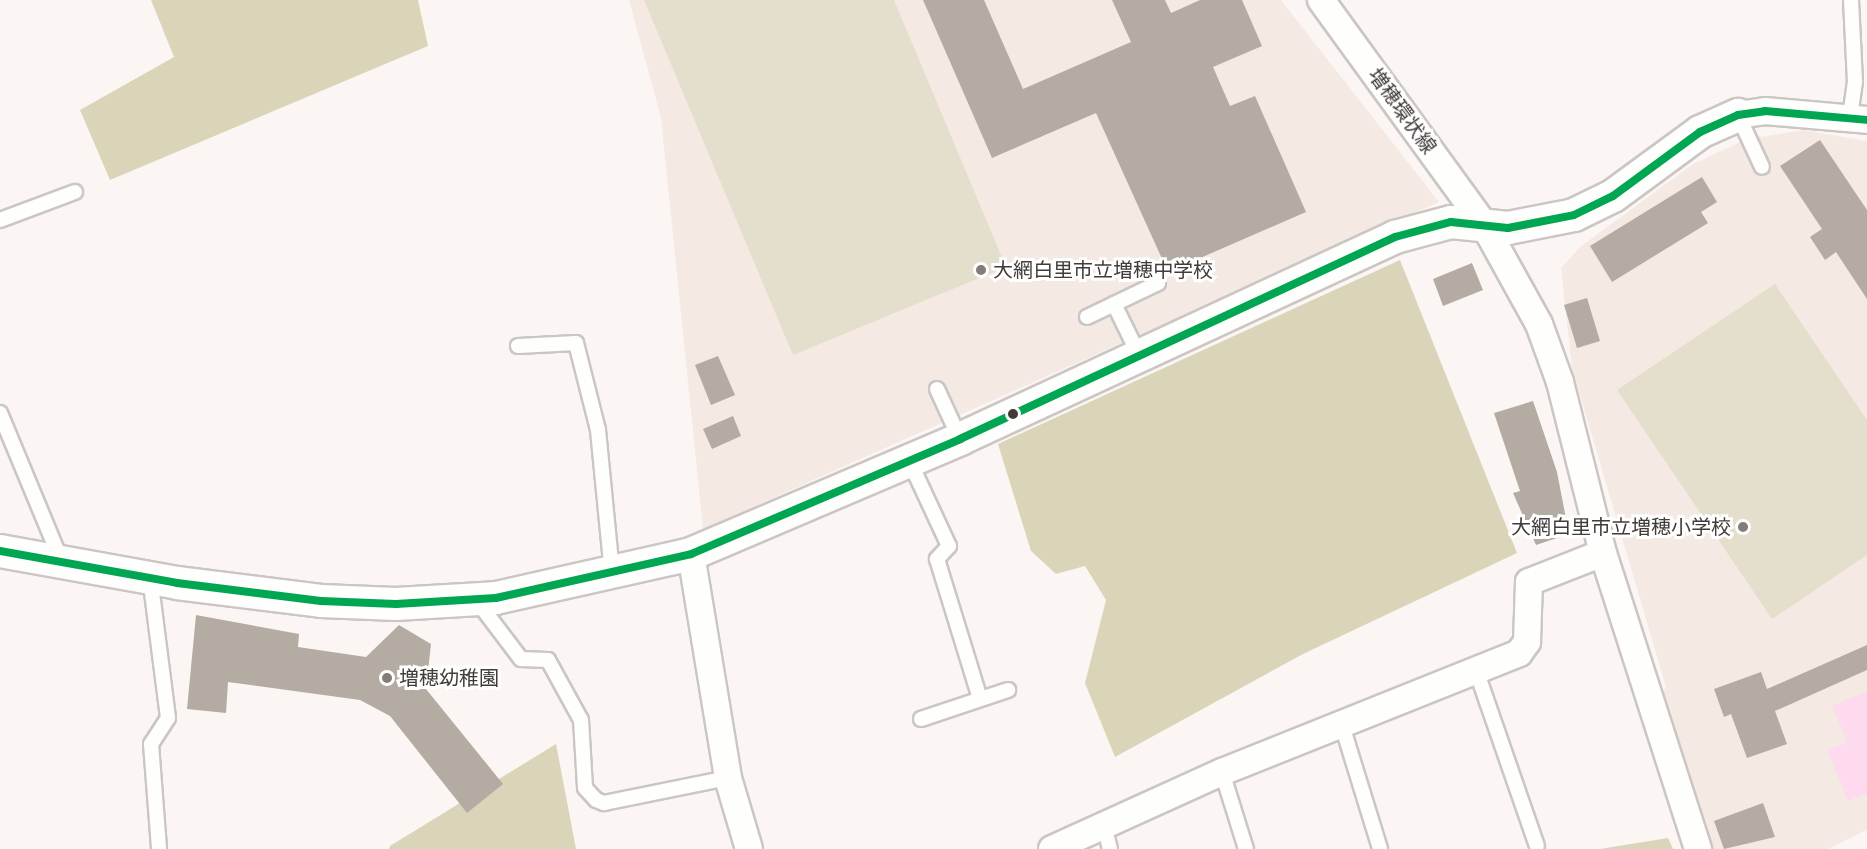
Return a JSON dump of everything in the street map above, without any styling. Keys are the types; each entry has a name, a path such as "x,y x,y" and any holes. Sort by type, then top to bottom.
{"street":[{"name":"増穂環状線","path":"1331,3 1483,223 1539,324 1560,382 1603,553 1698,849"},
{"path":"0,551 60,558 150,578 321,601 476,600 691,554 960,439 1138,353 1395,237 1451,222 1483,223 1508,228 1574,215 1613,196 1700,132 1738,116 1765,111 1858,118"},
{"path":"1052,849 1107,837 1222,772 1341,722 1520,653 1527,642 1529,582 1603,553"},
{"path":"691,554 728,778 749,849"}],"lane":[{"path":"1851,0 1858,118"},
{"path":"1738,116 1762,167"},
{"path":"0,220 75,192"},
{"path":"1087,317 1158,283"},
{"path":"1114,304 1138,353"},
{"path":"518,346 576,343 598,430 612,572"},
{"path":"937,389 960,439"},
{"path":"0,413 60,558"},
{"path":"909,460 949,546 937,559 980,699"},
{"path":"150,578 168,718 151,744 159,849"},
{"path":"476,600 521,659 548,660 581,720 585,788 596,800 604,803 728,778"},
{"path":"1476,670 1537,846"},
{"path":"921,719 1008,690"},
{"path":"1341,722 1380,849"},
{"path":"1222,772 1246,849"}],"shaded area":[{"path":"151,0 418,0 428,46 110,180 80,110 174,57"},
{"name":"大網白里市立増穂中学校","path":"629,0 1281,0 1439,202 703,529 661,118"},
{"path":"644,0 894,0 1006,267 793,355"},
{"name":"大網白里市立増穂小学校","path":"1803,130 1867,141 1867,830 1828,849 1713,849 1662,694 1666,687 1572,368 1561,268 1580,247 1693,164 1747,139"},
{"path":"1400,260 1517,553 1303,654 1115,757 1085,683 1106,600 1085,566 1056,574 1031,551 998,444"},
{"path":"1775,284 1867,420 1867,555 1772,619 1617,390"},
{"path":"1867,691 1867,793 1848,801 1827,750 1847,742 1832,706"},
{"path":"556,744 576,849 389,849 390,846"},
{"path":"1668,838 1673,849 1600,849"}],"building":[{"path":"923,0 984,0 1023,89 1131,42 1112,0 1165,0 1171,13 1200,0 1242,0 1262,46 1213,67 1230,106 1255,96 1306,212 1168,272 1096,113 992,158"},
{"path":"1820,140 1867,210 1867,299 1836,252 1825,260 1810,237 1822,229 1780,166"},
{"path":"1702,177 1717,202 1701,212 1708,223 1612,282 1590,246"},
{"path":"1472,263 1483,290 1443,306 1433,279"},
{"path":"1587,298 1600,341 1577,348 1564,305"},
{"path":"718,356 735,395 711,405 695,365"},
{"path":"1533,401 1557,472 1569,534 1536,545 1513,493 1520,491 1494,413"},
{"path":"733,416 741,436 712,449 703,429"},
{"path":"196,615 299,634 298,647 366,657 399,625 431,644 426,689 503,784 467,813 390,716 360,700 228,682 226,713 187,709"},
{"path":"1867,645 1867,670 1775,711 1787,744 1747,758 1731,714 1724,717 1714,689 1761,672 1767,689"},
{"path":"1763,803 1775,837 1724,849 1714,821"}],"transit line":[{"path":"0,551 177,583 321,601 396,604 496,598 691,554 960,439 1395,237 1451,222 1508,228 1574,215 1613,196 1700,132 1738,115 1765,111 1867,120"}],"place":[{"name":"大網白里市立増穂中学校","path":"981,270"},
{"name":"大網白里市立増穂小学校","path":"1743,527"},
{"name":"増穂幼稚園","path":"387,678"}]}
